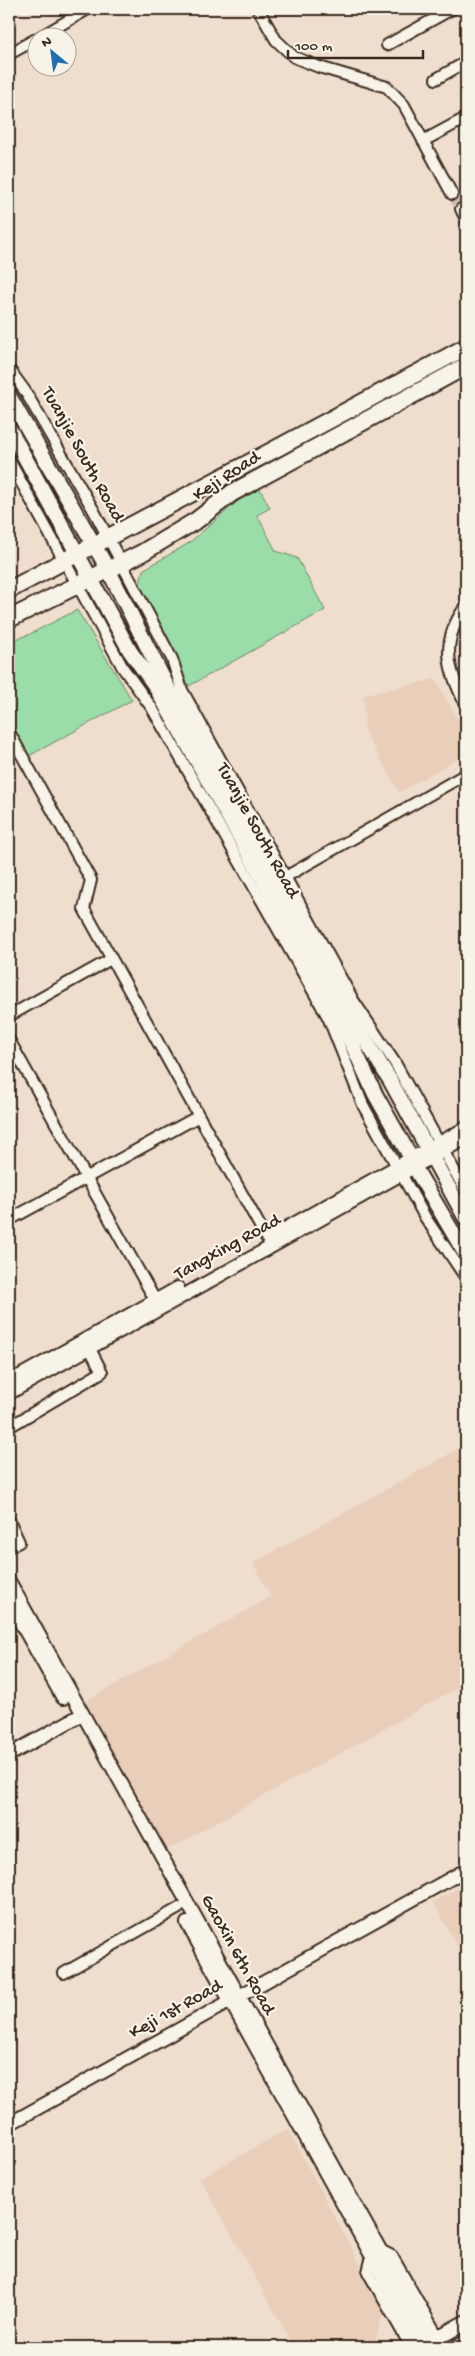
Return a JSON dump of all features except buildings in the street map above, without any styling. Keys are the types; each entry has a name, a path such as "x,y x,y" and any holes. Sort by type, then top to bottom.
{"main road":[{"name":"Keji Road","path":"9,590 466,347"},
{"name":"Keji Road","path":"9,619 115,568 197,520 232,493 466,366"},
{"name":"Tuanjie South Road","path":"9,396 101,541 115,568 165,682 436,1150 466,1219"},
{"name":"Tuanjie South Road","path":"9,428 84,583 156,686 352,1044 380,1102 413,1163 466,1255"},
{"path":"430,2345 466,2322"},
{"path":"458,2347 466,2343"}],"street":[{"path":"55,28 88,9"},
{"path":"258,9 276,40 294,57 319,67 387,87 404,105 452,194"},
{"path":"387,45 452,9"},
{"path":"9,54 28,44"},
{"path":"436,79 466,62"},
{"path":"423,141 466,118"},
{"path":"461,209 466,220"},
{"name":"Tuanjie South Road","path":"9,369 25,392 101,541"},
{"name":"Tuanjie South Road","path":"9,460 70,557"},
{"name":"Tuanjie South Road","path":"84,583 123,668 152,708 328,1017 352,1082 399,1170 448,1254 466,1278"},
{"path":"466,606 451,630 448,644 453,677 466,705"},
{"path":"9,732 91,880 84,909 269,1242"},
{"path":"280,880 466,774"},
{"path":"9,1016 111,959"},
{"path":"9,1040 157,1304"},
{"path":"9,1220 199,1116"},
{"name":"Tangxing Road","path":"9,1382 157,1304 413,1163 436,1150 466,1128"},
{"name":"Tangxing Road","path":"436,1150 466,1138"},
{"name":"Tuanjie South Road","path":"436,1150 466,1192"},
{"name":"Tangxing Road","path":"9,1393 89,1347 157,1304"},
{"path":"9,1427 102,1372 89,1347"},
{"path":"9,1520 19,1542 9,1547"},
{"name":"Gaoxin 6th Road","path":"9,1581 78,1717 179,1908 234,1999"},
{"name":"Gaoxin 6th Road","path":"9,1602 78,1717 375,2252 430,2345"},
{"path":"9,1756 78,1717"},
{"name":"Keji 1st Road","path":"9,2124 466,1870"},
{"path":"64,1973 179,1908"},
{"path":"375,2252 368,2272 411,2347"}],"shaded area":[{"path":"435,679 466,735 466,754 399,792 365,732 364,695"},
{"path":"466,1445 466,1683 165,1851 84,1702 271,1597 253,1563"},
{"path":"466,1884 466,1961 433,1902"},
{"path":"288,2129 384,2310 373,2347 294,2347 200,2178"}],"green space":[{"path":"260,489 270,508 257,515 276,551 297,558 325,610 189,686 178,658 139,589 143,570 189,543 238,501"},
{"path":"77,610 132,700 27,757 9,721 9,641 28,635"}],"tunnel":[{"path":"452,194 461,209"}]}
